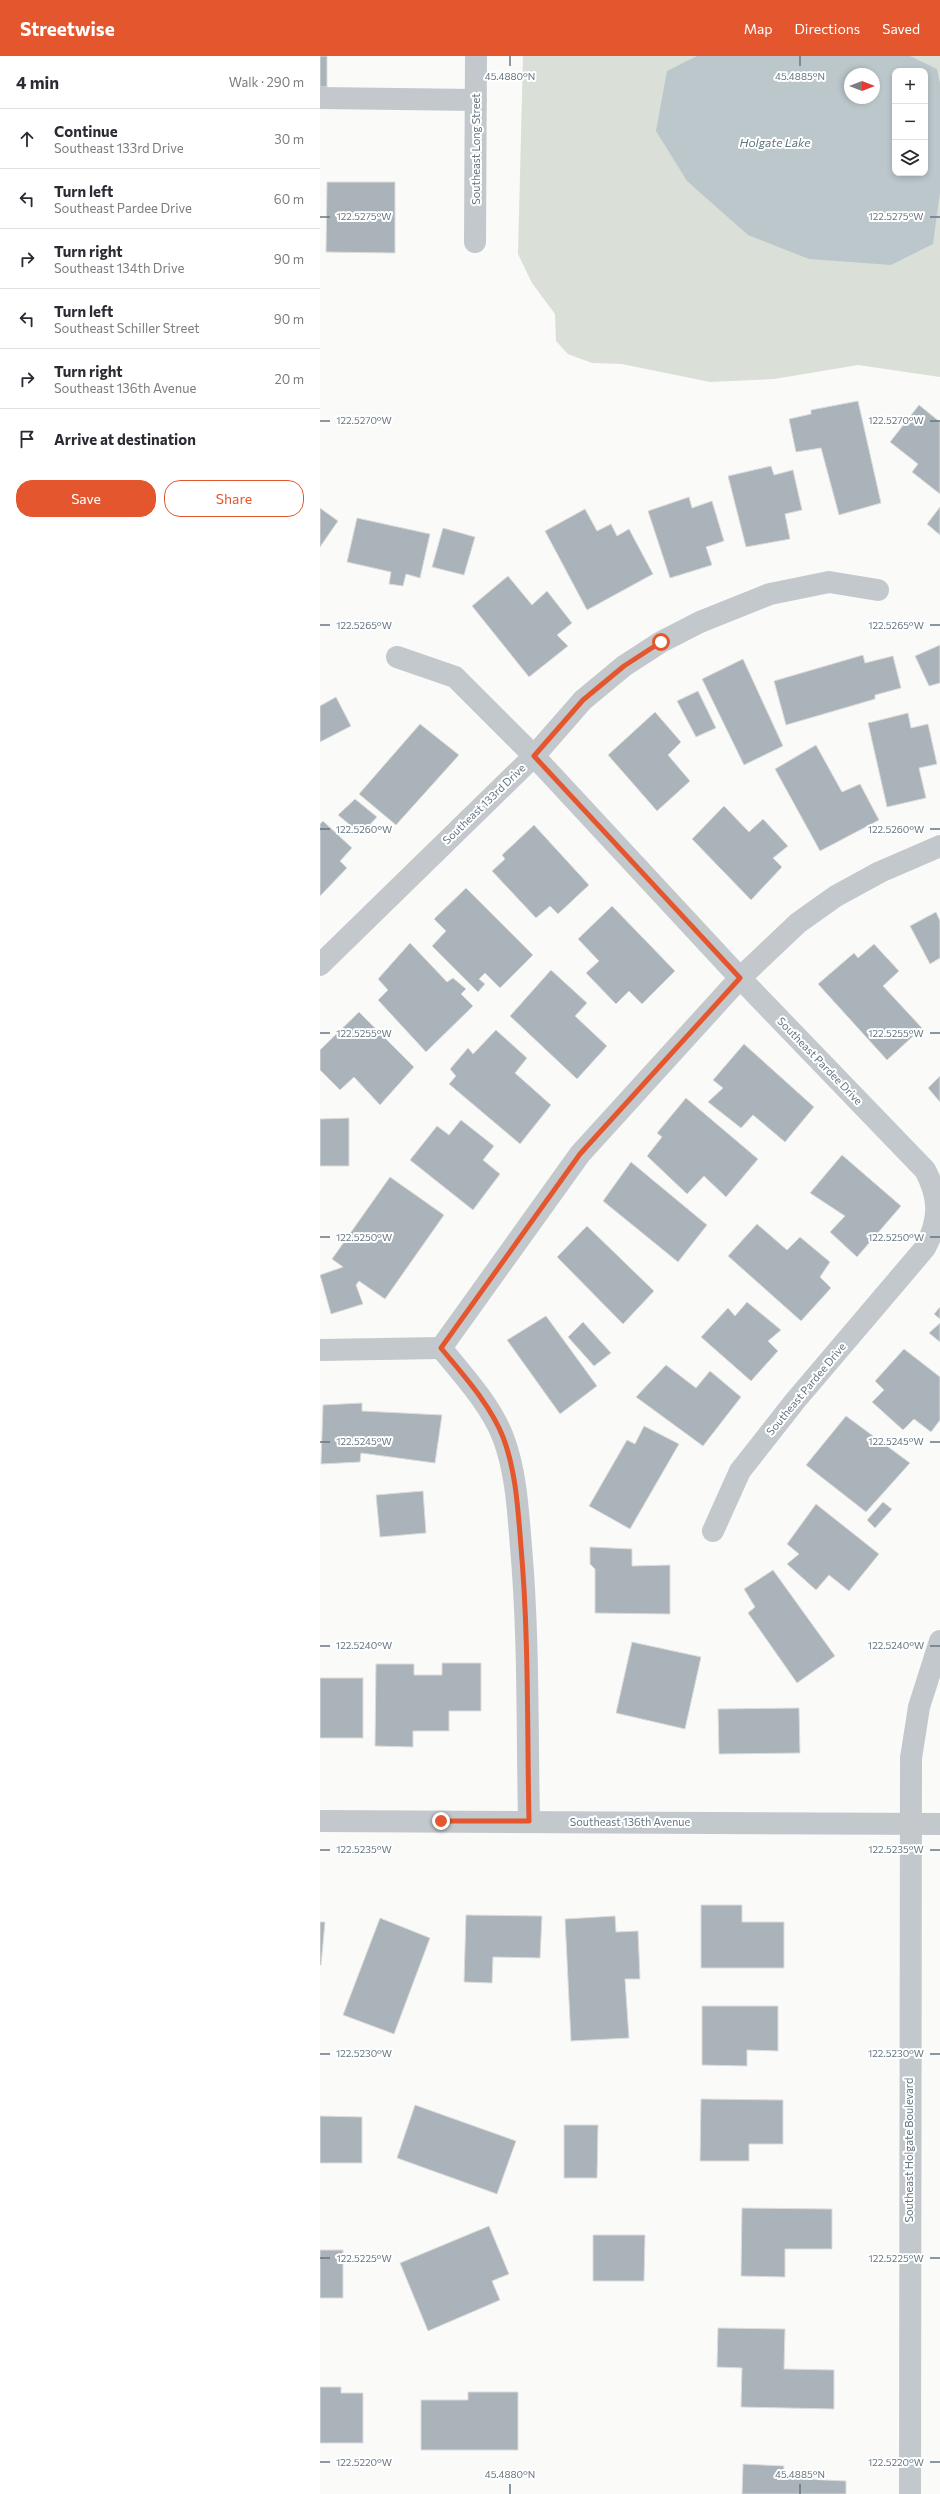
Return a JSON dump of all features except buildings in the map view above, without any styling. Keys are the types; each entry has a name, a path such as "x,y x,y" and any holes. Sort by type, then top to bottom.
{"street":[{"name":"Southeast Long Street","path":"475,242 476,56"},
{"path":"320,98 476,100"},
{"name":"Southeast 133rd Drive","path":"320,965 534,756 583,700 624,666 661,642 700,622 770,594 829,582 878,590"},
{"name":"Southeast Pardee Drive","path":"397,657 455,677 534,756 740,978 925,1170 938,1197 935,1230 925,1248 795,1401 740,1471 713,1531"},
{"path":"441,1348 580,1154 740,978 798,923 836,896 880,872 940,846"},
{"path":"320,1350 441,1348"},
{"path":"441,1348 484,1404 503,1436 512,1470 518,1512 525,1586 529,1821"},
{"name":"Southeast Holgate Boulevard","path":"910,2494 909,1824 911,1758 919,1707 940,1641"},
{"name":"Southeast 136th Avenue","path":"320,1821 940,1824"}],"shaded area":[{"name":"Holgate Lake","path":"523,56 940,56 940,377 858,365 774,379 710,382 622,364 592,363 568,354 556,341 555,314 532,283 518,254"}],"water":[{"name":"Holgate Lake","path":"697,56 910,56 937,69 940,83 940,192 933,244 891,265 809,259 748,235 687,181 656,131 667,71"}],"route":[{"path":"441,1821 529,1821 525,1586 518,1512 512,1470 503,1436 480,1397 441,1348 580,1154 740,978 534,756 583,700 624,666 661,642"}]}
